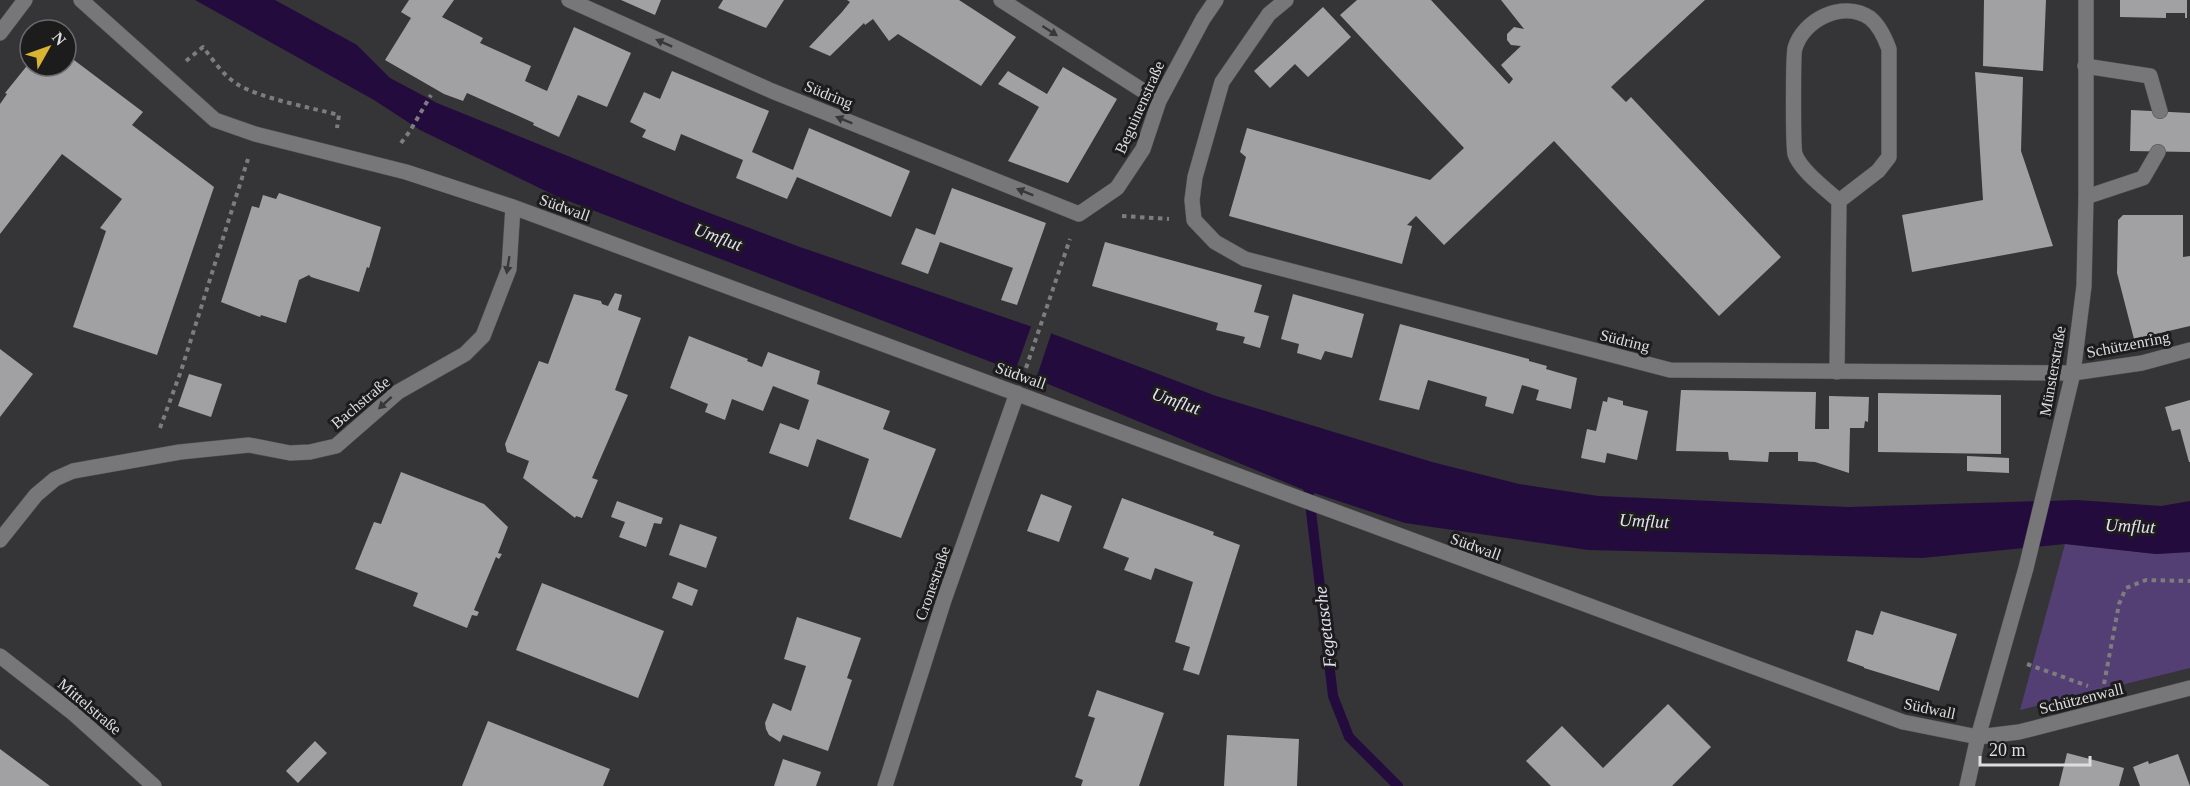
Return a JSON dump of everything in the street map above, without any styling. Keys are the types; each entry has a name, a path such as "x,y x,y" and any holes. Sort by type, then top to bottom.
{"street":[{"path":"0,33 25,0"},
{"name":"Südwall","path":"81,0 214,120 255,134 406,172 513,207 1903,722 1978,737"},
{"name":"Südring","path":"569,0 772,91 1079,214"},
{"path":"1001,0 1159,101"},
{"name":"Beguinenstraße","path":"1079,214 1117,188 1143,149 1159,101 1198,28 1216,0"},
{"path":"1194,220 1192,200 1195,177 1222,82 1269,14 1286,0"},
{"name":"Münsterstraße","path":"1967,786 1978,737 2026,568 2073,373 2084,286 2086,0"},
{"path":"1837,372 1839,201 1807,172 1795,155 1794,48 1807,27 1828,13 1850,10 1869,18 1883,33 1889,49 1889,157 1878,171 1839,201"},
{"path":"2085,66 2150,76 2160,111"},
{"path":"2086,197 2143,177 2158,152"},
{"name":"Bachstraße","path":"0,540 36,495 55,479 73,471 149,457 249,445 290,453 310,452 336,446 398,392 465,354 483,336 509,270 513,207"},
{"name":"Südring","path":"1194,220 1215,242 1245,259 1670,370 2073,373"},
{"name":"Schützenring","path":"2073,373 2142,363 2190,350"},
{"name":"Cronestraße","path":"885,786 944,600 1017,393"},
{"name":"Mittelstraße","path":"0,656 73,713 154,786"},
{"name":"Schützenwall","path":"1978,737 2019,732 2190,688"}],"path":[{"path":"183,63 203,46 224,73 237,85 256,93 339,116 338,121"},
{"path":"410,131 431,95"},
{"path":"149,457 182,371 255,134"},
{"path":"1025,370 1079,214 1194,220"},
{"path":"2001,655 2090,687 2103,687 2120,604 2126,588 2146,580 2190,580"}],"shaded area":[{"path":"2065,544 2156,554 2190,552 2190,668 2020,710"}],"water":[{"name":"Umflut","path":"195,0 275,0 357,45 390,78 437,103 691,206 800,247 1053,334 1216,396 1432,462 1519,484 1598,496 1848,507 2077,500 2161,506 2190,501 2190,552 2156,554 2065,544 1922,558 1588,550 1405,523 1299,488 1036,379 558,197 420,130 374,100"}],"pier":[{"path":"1032,324 1052,331 1035,382 1014,374"}],"building":[{"path":"409,0 454,0 442,17 483,38 480,43 531,66 525,81 547,91 574,27 631,53 607,107 578,95 559,137 533,125 534,123 467,93 463,101 444,94 385,60 411,18 401,12"},
{"path":"621,0 661,0 655,15"},
{"path":"723,0 784,0 766,28 718,8"},
{"path":"847,0 959,0 1016,37 981,86 898,34 889,41 873,19 865,25 864,23 830,56 809,47 842,12 850,2"},
{"path":"1357,0 1431,0 1509,84 1513,79 1501,65 1521,46 1511,45 1507,40 1507,34 1514,27 1524,29 1501,0 1705,0 1611,87 1626,102 1631,97 1781,257 1719,316 1554,141 1444,245 1416,216 1407,225 1412,226 1402,264 1229,216 1246,157 1240,152 1247,128 1430,180 1464,148 1340,15"},
{"path":"1984,0 2046,0 2043,71 1983,66"},
{"path":"2120,0 2187,0 2187,18 2185,18 2185,13 2166,13 2166,18 2120,17"},
{"path":"1323,7 1351,37 1308,77 1295,64 1270,88 1254,71"},
{"path":"78,63 143,112 132,125 214,187 157,355 73,327 106,231 100,228 122,199 62,154 0,234 0,104 7,94 5,93 18,77 78,78"},
{"path":"1063,67 1117,99 1068,183 1008,161 1039,107 998,84 1008,71 1047,94"},
{"path":"672,71 769,111 752,152 793,170 809,128 910,171 891,217 797,177 787,199 736,178 743,160 681,134 675,151 642,137 646,130 630,122 644,92 660,99"},
{"path":"1975,72 2023,77 2021,151 2053,246 1912,272 1902,215 1983,200"},
{"path":"2131,110 2190,113 2190,152 2130,151"},
{"path":"952,188 1046,223 1017,305 1001,300 1013,268 940,242 928,274 901,264 916,228 935,235"},
{"path":"279,193 381,227 359,292 309,275 299,280 286,323 261,315 260,317 221,302 252,206 259,208 263,195 276,199"},
{"path":"2123,215 2183,215 2183,257 2190,256 2190,326 2134,339 2117,273 2118,220"},
{"path":"1105,242 1262,285 1254,312 1269,316 1260,348 1243,343 1245,337 1216,330 1218,323 1092,286"},
{"path":"615,293 622,295 618,310 641,318 615,390 628,395 592,478 598,480 582,518 576,516 575,518 523,478 529,461 507,452 505,444 539,361 548,364 574,294 601,301 602,304 608,306"},
{"path":"1293,294 1364,314 1352,358 1325,351 1321,360 1297,353 1299,344 1281,339"},
{"path":"1400,324 1529,359 1529,361 1547,366 1546,369 1577,378 1571,409 1536,400 1539,390 1522,385 1513,414 1485,406 1487,397 1428,380 1419,410 1379,400"},
{"path":"689,336 748,359 747,361 762,367 768,352 820,371 817,384 890,411 883,429 936,449 901,538 849,519 869,459 817,439 808,467 769,453 780,423 799,430 809,400 773,386 763,411 732,399 725,420 705,412 708,404 670,388"},
{"path":"0,349 33,374 0,417"},
{"path":"189,374 222,384 211,417 178,406"},
{"path":"1681,390 1816,392 1815,429 1829,429 1829,396 1869,397 1868,422 1865,421 1864,428 1850,428 1849,473 1815,462 1798,461 1798,452 1769,452 1768,462 1729,460 1728,452 1676,451"},
{"path":"1878,393 2001,395 2001,454 1878,452"},
{"path":"1608,397 1623,401 1623,405 1648,411 1637,460 1607,453 1605,463 1581,458 1587,429 1596,431 1603,401 1607,402"},
{"path":"2190,400 2189,462 2180,429 2172,431 2165,407"},
{"path":"1967,456 2009,458 2009,473 1967,471"},
{"path":"401,472 484,504 508,527 498,553 502,554 499,559 496,557 474,610 479,612 477,616 472,615 467,628 413,606 418,593 355,569 374,522 381,524"},
{"path":"1041,494 1072,506 1059,542 1027,531"},
{"path":"1122,498 1214,532 1213,535 1240,545 1199,675 1183,670 1190,647 1175,642 1193,582 1155,568 1151,580 1124,570 1129,558 1103,548"},
{"path":"617,501 663,518 661,524 654,523 646,547 619,537 625,522 611,517"},
{"path":"680,524 717,537 706,568 669,555"},
{"path":"678,582 698,590 692,606 672,598"},
{"path":"542,583 664,631 638,698 516,650"},
{"path":"1881,611 1957,634 1939,691 1847,661 1856,630 1873,635"},
{"path":"797,617 861,638 847,678 852,680 828,751 783,735 780,742 769,735 766,729 765,723 773,703 791,711 806,666 784,659"},
{"path":"1097,690 1164,713 1139,786 1081,786 1083,780 1075,777 1095,718 1088,716"},
{"path":"1668,704 1711,747 1672,786 1551,786 1526,761 1562,726 1603,768"},
{"path":"488,721 610,769 603,786 462,786"},
{"path":"1227,735 1299,739 1297,786 1224,786"},
{"path":"315,741 327,753 298,783 286,771"},
{"path":"0,749 50,786 0,786"},
{"path":"2067,753 2124,768 2119,786 2059,786"},
{"path":"2178,754 2190,786 2140,786 2133,767"},
{"path":"783,759 821,772 816,786 774,786"}],"waterway":[{"name":"Fegetasche","path":"1307,478 1333,696 1349,737 1398,786"}]}
